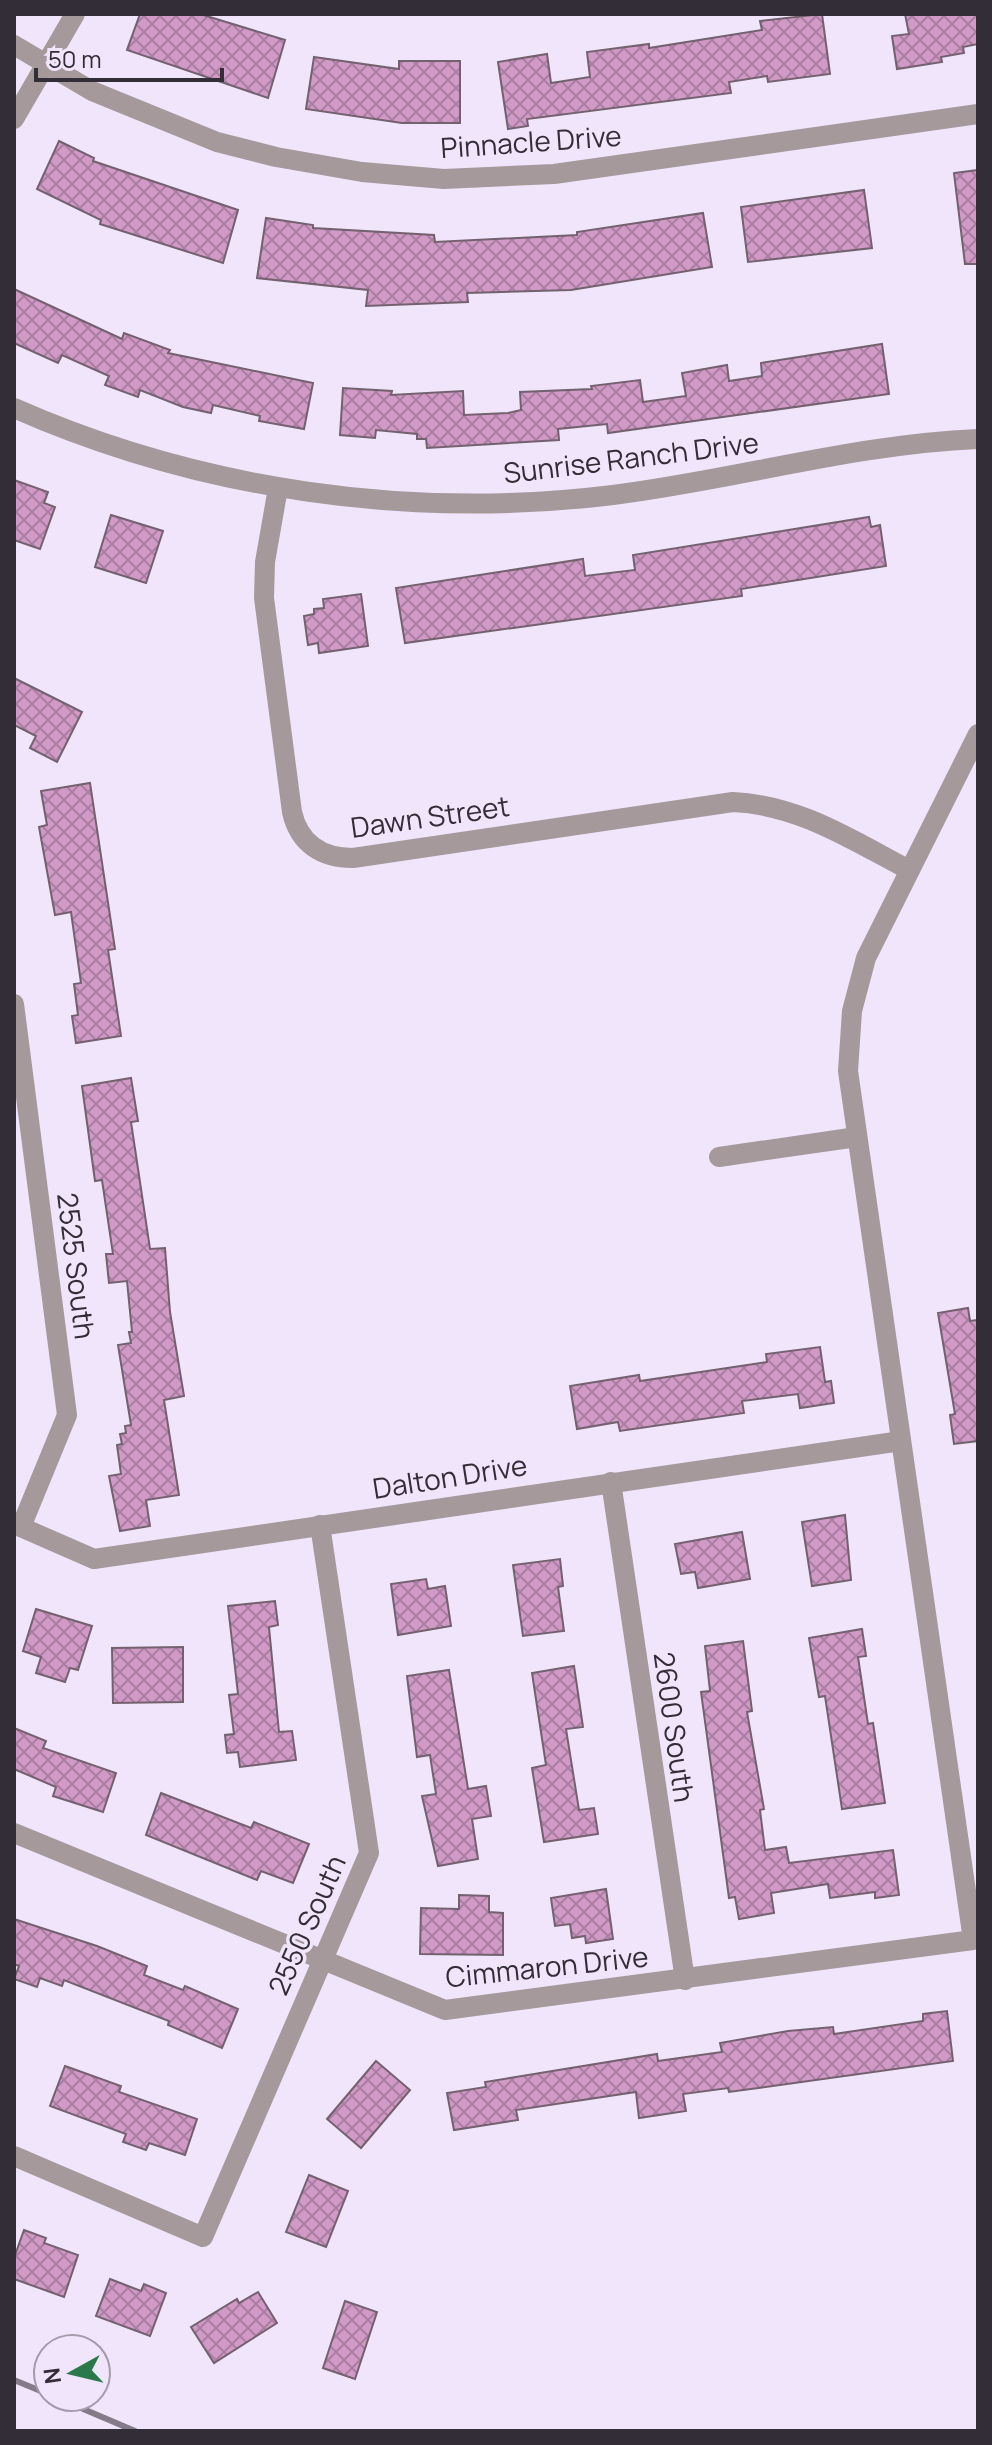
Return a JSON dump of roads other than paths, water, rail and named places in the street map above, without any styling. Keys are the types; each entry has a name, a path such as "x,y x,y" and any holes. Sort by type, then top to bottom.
{"street":[{"path":"14,119 75,14"},
{"name":"Pinnacle Drive","path":"14,45 45,67 92,91 217,142 276,157 362,172 444,179 554,174 978,114"},
{"name":"Sunrise Ranch Drive","path":"14,408 135,454 278,488 459,504 563,500 921,444 978,439"},
{"name":"Dawn Street","path":"278,488 265,562 266,635 292,812 300,834 317,851 353,858 733,802 770,806 809,817 909,870"},
{"path":"901,1441 848,1071 852,1011 866,958 978,734"},
{"name":"2525 South","path":"14,1004 67,1415 17,1526"},
{"path":"719,1157 857,1137"},
{"name":"Dalton Drive","path":"17,1526 94,1559 901,1441"},
{"name":"Cimmaron Drive","path":"14,1833 445,2010 973,1940 901,1441"},
{"name":"2600 South","path":"611,1482 685,1980"},
{"name":"2550 South","path":"14,2156 203,2237 369,1853 320,1525"}],"railway":[{"path":"14,2380 32,2387"},
{"path":"93,2413 135,2431"}]}
